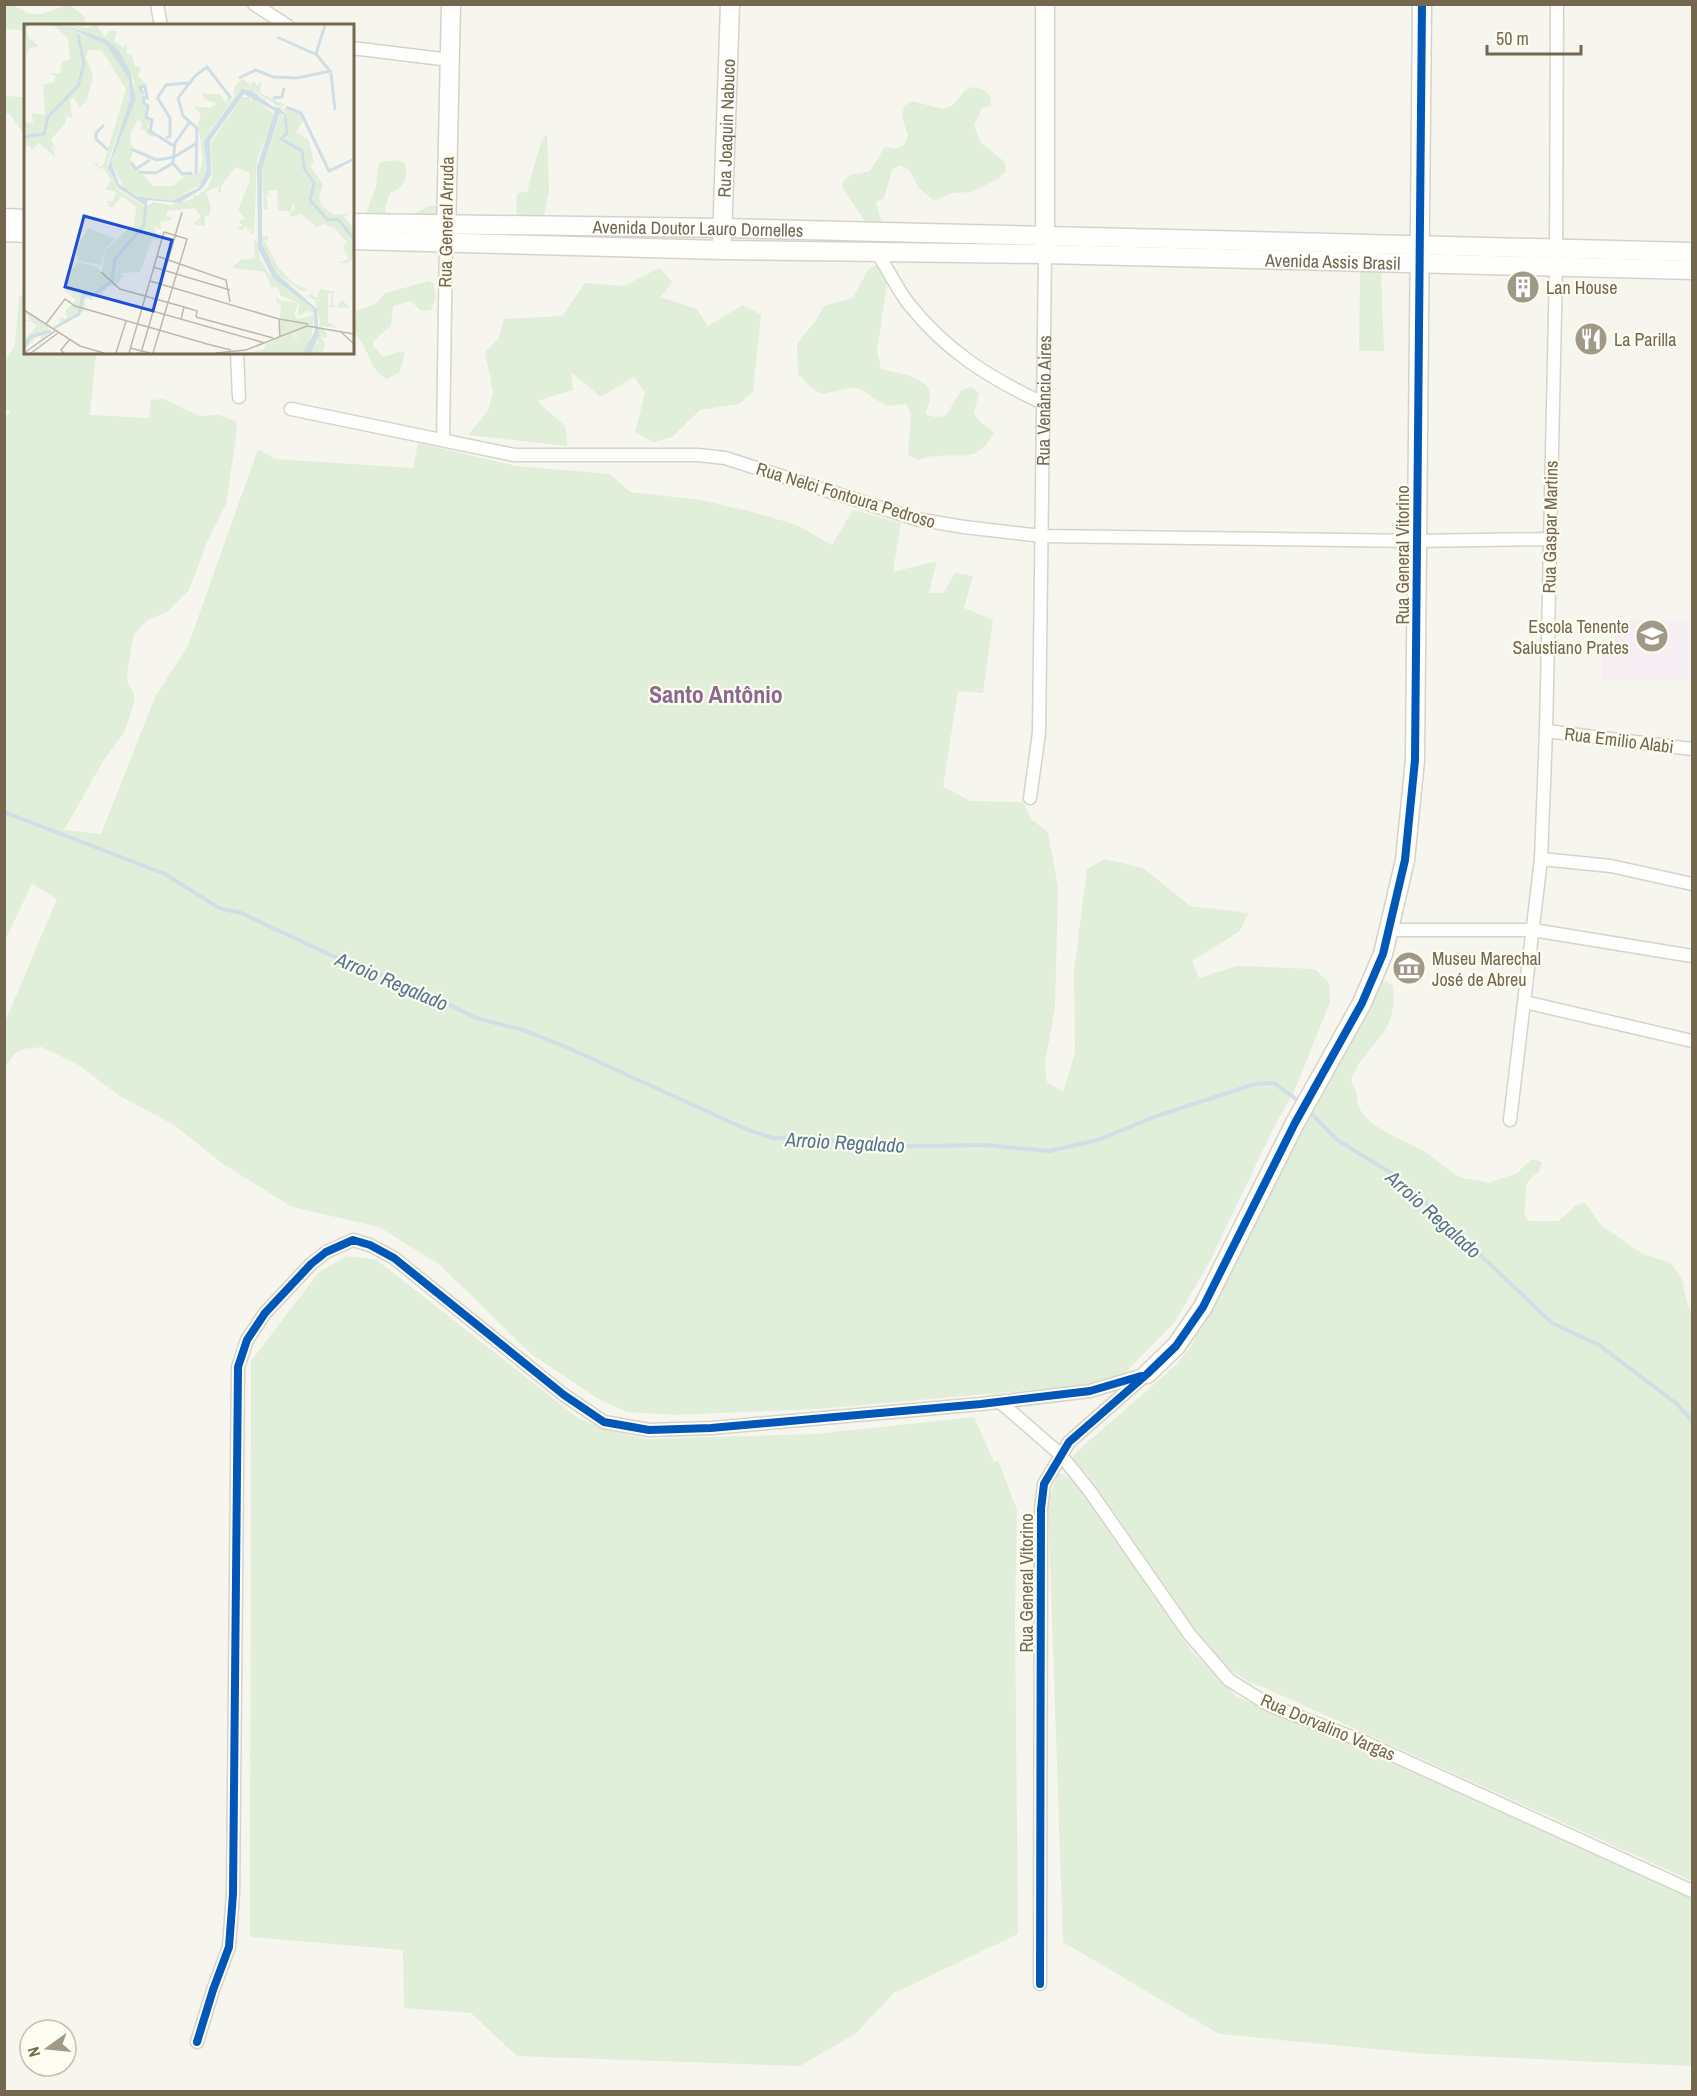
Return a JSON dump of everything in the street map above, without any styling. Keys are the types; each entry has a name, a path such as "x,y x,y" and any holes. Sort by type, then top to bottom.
{"main road":[{"name":"Rua General Arruda","path":"446,234 451,4"},
{"name":"Rua Joaquin Nabuco","path":"722,250 730,4"},
{"name":"Rua Venâncio Aires","path":"1045,4 1045,245"},
{"name":"Rua General Vitorino","path":"1147,1374 1176,1346 1203,1306 1294,1123 1362,1003 1383,954 1405,860 1415,760 1422,4"},
{"path":"4,218 24,219"},
{"name":"Avenida Doutor Lauro Dornelles","path":"354,223 446,234 722,250 950,253 1045,245"},
{"name":"Avenida Doutor Lauro Dornelles","path":"354,240 446,234 723,228 949,234 1045,245"},
{"path":"4,232 24,233"},
{"path":"949,234 950,253"},
{"name":"Avenida Assis Brasil","path":"1045,245 1614,259 1692,270"},
{"name":"Avenida Assis Brasil","path":"1614,259 1692,252"}],"street":[{"path":"158,4 161,24"},
{"path":"254,4 285,24"},
{"name":"Rua Gaspar Martins","path":"1510,1120 1541,859 1546,731 1556,257 1557,4"},
{"path":"354,48 450,60"},
{"name":"Rua General Arruda","path":"442,440 446,234"},
{"name":"Rua Venâncio Aires","path":"1030,798 1039,733 1045,245"},
{"path":"877,252 906,301 932,330 995,380 1043,403"},
{"path":"237,354 239,397"},
{"name":"Rua Nelci Fontoura Pedroso","path":"291,409 514,455 698,455 725,458 916,519 1042,536 1417,541 1550,539"},
{"name":"Rua Emilio Alabi","path":"1546,731 1692,749"},
{"path":"1541,859 1611,866 1692,884"},
{"path":"1389,930 1533,930 1692,956"},
{"path":"1525,1002 1692,1041"},
{"path":"197,2042 229,1947 233,1894 238,1366 247,1340 265,1313 311,1264 326,1252 353,1240 370,1245 394,1258 564,1395 604,1422 650,1430 711,1428 1000,1402 1090,1391 1147,1374"},
{"name":"Rua General Vitorino","path":"1040,1984 1041,1509 1044,1484 1068,1442 1147,1374"},
{"name":"Rua Dorvalino Vargas","path":"1000,1402 1060,1454 1089,1490 1190,1635 1229,1680 1269,1705 1362,1741 1692,1891"}],"shaded area":[{"name":"Escola Tenente Salustiano Prates","path":"1630,620 1688,621 1688,680 1603,681 1602,651"}],"green space":[{"path":"5,4 37,14 70,5 85,17 86,24 24,24 24,36 21,30 5,29"},
{"path":"974,87 984,90 990,96 991,106 982,108 974,125 981,143 1005,162 1006,171 999,178 972,192 952,193 934,201 919,188 909,170 900,165 892,170 884,198 876,202 884,231 876,238 842,187 843,181 851,175 870,171 885,147 895,149 904,145 908,136 902,117 904,106 912,101 942,109 952,106 965,90"},
{"path":"24,94 24,133 5,112 5,96 23,97"},
{"path":"547,134 549,192 543,221 522,219 516,212 517,193 527,192 541,142"},
{"path":"396,160 405,163 406,178 399,188 390,193 385,208 386,214 403,218 437,205 441,214 436,223 365,216 376,187 378,167 381,162"},
{"path":"877,264 887,266 888,276 877,351 881,369 910,376 924,383 930,395 925,414 935,417 945,416 962,390 971,387 979,393 974,412 978,420 994,432 982,449 976,453 962,456 932,456 918,460 908,455 911,413 906,404 886,406 861,389 850,388 822,394 813,389 798,374 797,344 824,306 853,298 868,270"},
{"path":"659,268 672,282 661,297 697,309 708,326 743,305 761,315 753,392 739,404 700,410 672,437 653,442 635,432 645,393 634,377 601,397 571,372 573,390 537,401 566,427 567,446 468,435 488,411 493,392 485,352 499,338 504,319 562,316 585,283 624,286"},
{"path":"1360,272 1381,272 1384,351 1359,351"},
{"path":"429,281 433,283 436,297 431,310 421,311 411,301 393,306 391,326 373,341 373,346 383,357 401,351 405,353 400,372 387,379 376,370 355,335 356,311 375,304 386,293"},
{"path":"24,294 24,354 96,354 90,415 149,418 151,400 163,399 200,416 219,415 236,421 237,431 226,504 207,542 189,590 167,612 149,619 134,634 127,674 128,684 134,693 134,703 124,733 105,758 64,830 101,834 155,697 188,646 258,449 275,459 413,468 418,443 516,466 610,474 630,492 700,500 749,511 797,525 832,545 853,510 901,523 893,572 937,561 929,593 943,593 955,573 973,576 964,608 993,620 983,693 958,691 943,786 970,801 1023,802 1032,820 1048,832 1058,888 1055,1008 1045,1063 1047,1082 1063,1092 1075,1053 1074,971 1087,869 1105,859 1143,868 1190,906 1248,913 1240,931 1192,961 1199,978 1237,966 1315,969 1329,983 1330,1002 1294,1092 1275,1125 1209,1263 1174,1323 1124,1374 1078,1386 818,1409 675,1415 627,1412 600,1400 531,1354 440,1265 379,1227 292,1207 223,1164 174,1125 120,1096 77,1064 42,1047 22,1049 14,1054 5,1068 5,1022 57,899 32,884 5,940 4,420 10,412 5,408 5,362 15,345 19,297"},
{"path":"1384,981 1393,986 1391,1017 1386,1029 1356,1068 1351,1081 1359,1108 1367,1118 1382,1130 1432,1156 1454,1174 1466,1179 1489,1183 1517,1173 1532,1159 1542,1162 1539,1172 1527,1185 1524,1213 1529,1221 1559,1221 1575,1206 1584,1202 1602,1226 1643,1254 1671,1263 1682,1279 1688,1307 1692,1313 1692,1881 1250,1683 1229,1669 1204,1642 1087,1474 1073,1461 1073,1455 1176,1365 1191,1346 1313,1099 1375,985"},
{"path":"347,1256 377,1260 578,1418 607,1430 648,1439 816,1434 974,1417 994,1462 998,1460 1017,1510 1015,1615 1018,1934 894,1993 856,2033 800,2066 517,2056 471,2013 404,2008 403,1950 250,1937 251,1361 319,1272"},
{"path":"1058,1472 1076,1482 1193,1653 1237,1697 1353,1746 1692,1897 1692,2066 1427,2054 1219,2034 1063,1942 1048,1502"}],"waterway":[{"name":"Arroio Regalado","path":"4,812 165,874 219,908 241,913 350,964 417,988 476,1018 523,1030 566,1047 748,1130 773,1138 815,1137 865,1147 984,1145 1049,1151 1098,1140 1154,1117 1255,1084 1274,1083 1301,1103"},
{"name":"Arroio Regalado","path":"1309,1111 1337,1140 1399,1178 1552,1323 1599,1345 1677,1404 1692,1421"}],"cycle path":[{"path":"1040,1984 1041,1509 1044,1484 1069,1442 1176,1346 1203,1307 1295,1123 1362,1003 1383,954 1405,860 1415,760 1422,4"},
{"path":"197,2042 229,1947 233,1894 238,1367 247,1340 265,1313 311,1264 326,1252 353,1240 370,1245 394,1258 564,1395 604,1422 649,1430 711,1428 981,1404 1090,1391 1141,1376"}],"place":[{"name":"Lan House","path":"1523,287"},
{"name":"La Parilla","path":"1591,339"},
{"name":"Escola Tenente Salustiano Prates","path":"1652,636"},
{"name":"Museu Marechal José de Abreu","path":"1409,968"}],"district":[{"name":"Santo Antônio","path":"716,694"}]}
